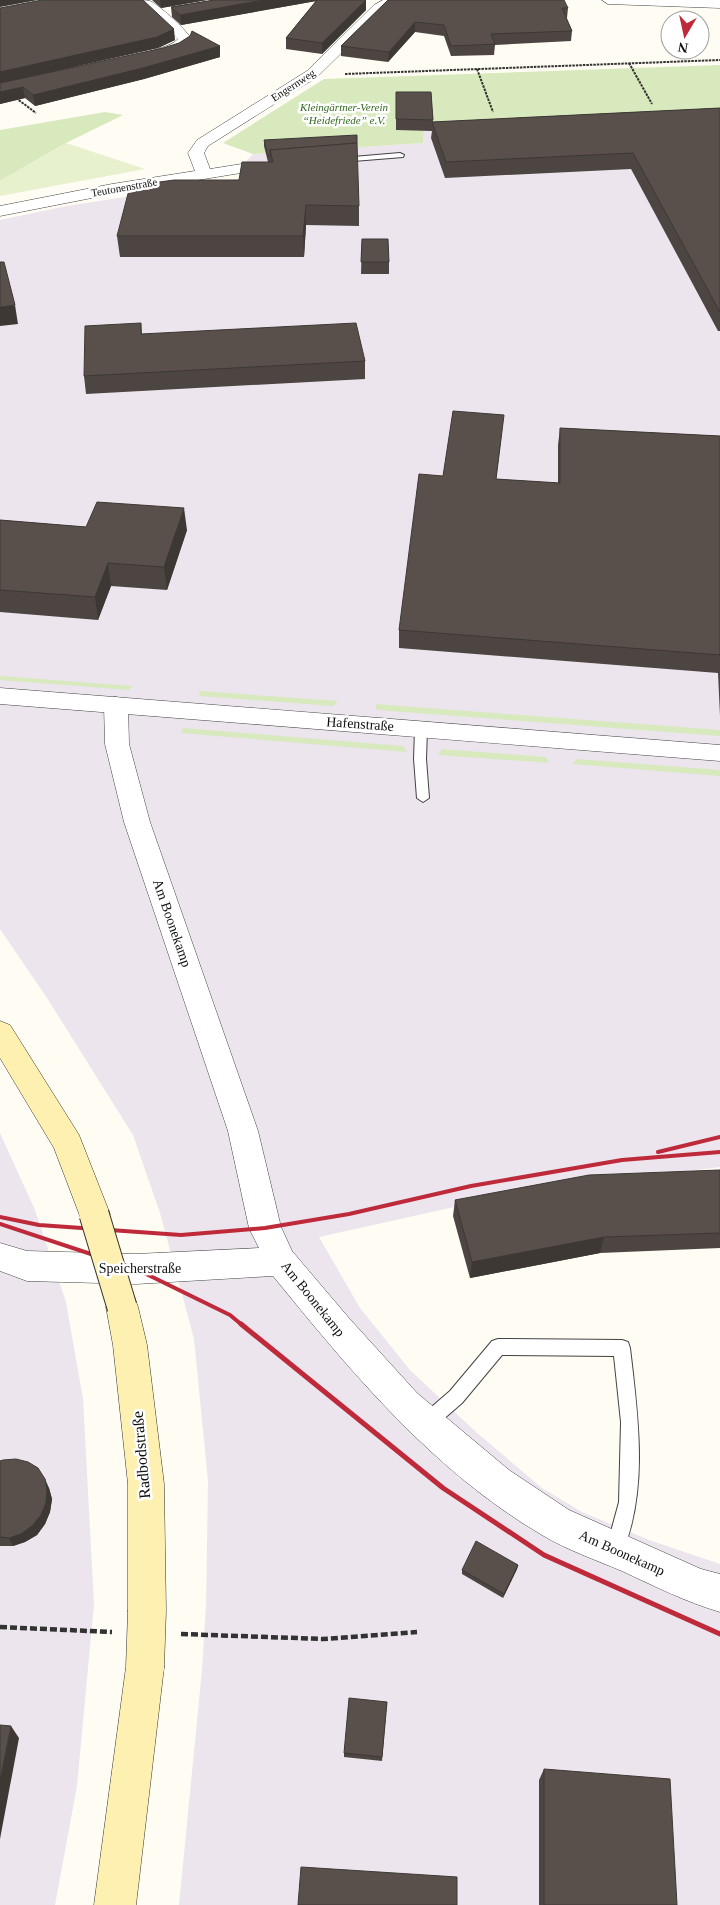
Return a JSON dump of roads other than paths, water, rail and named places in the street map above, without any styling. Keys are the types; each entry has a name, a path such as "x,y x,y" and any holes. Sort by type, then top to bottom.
{"main road":[{"name":"Radbodstraße","path":"0,1033 68,1144 94,1214 122,1307 130,1345 146,1484 146,1667 115,1905"}],"street":[{"path":"141,0 160,14 185,38 185,42 174,49 144,57"},
{"name":"Engernweg","path":"204,174 196,153 202,143 312,74 378,8 392,0"},
{"path":"608,0 720,4"},
{"path":"362,3 378,8"},
{"path":"160,14 178,11"},
{"name":"Teutonenstraße","path":"0,211 112,189 253,167"},
{"name":"Hafenstraße","path":"0,696 720,753"},
{"name":"Am Boonekamp","path":"116,705 117,744 137,822 243,1132 265,1228 281,1261 336,1328 405,1405 465,1458 511,1493 556,1523 699,1587 720,1593"},
{"name":"Speicherstraße","path":"0,1257 27,1266 136,1269 193,1268 281,1261"}],"lane":[{"path":"336,160 400,155"},
{"path":"421,729 420,759 423,798"},
{"path":"426,1424 456,1397 498,1347 622,1348 630,1422 628,1502 615,1550"}],"railway":[{"path":"658,1152 720,1137"},
{"path":"0,1217 39,1225 181,1235 265,1228 349,1214 471,1186 622,1160 720,1152"},
{"path":"0,1224 136,1269 230,1315 242,1325"},
{"path":"241,1324 443,1488 544,1555 720,1634"}],"park label":[{"name":"Kleingärtner-Verein “Heidefriede” e.V.","path":"344,113"}]}
